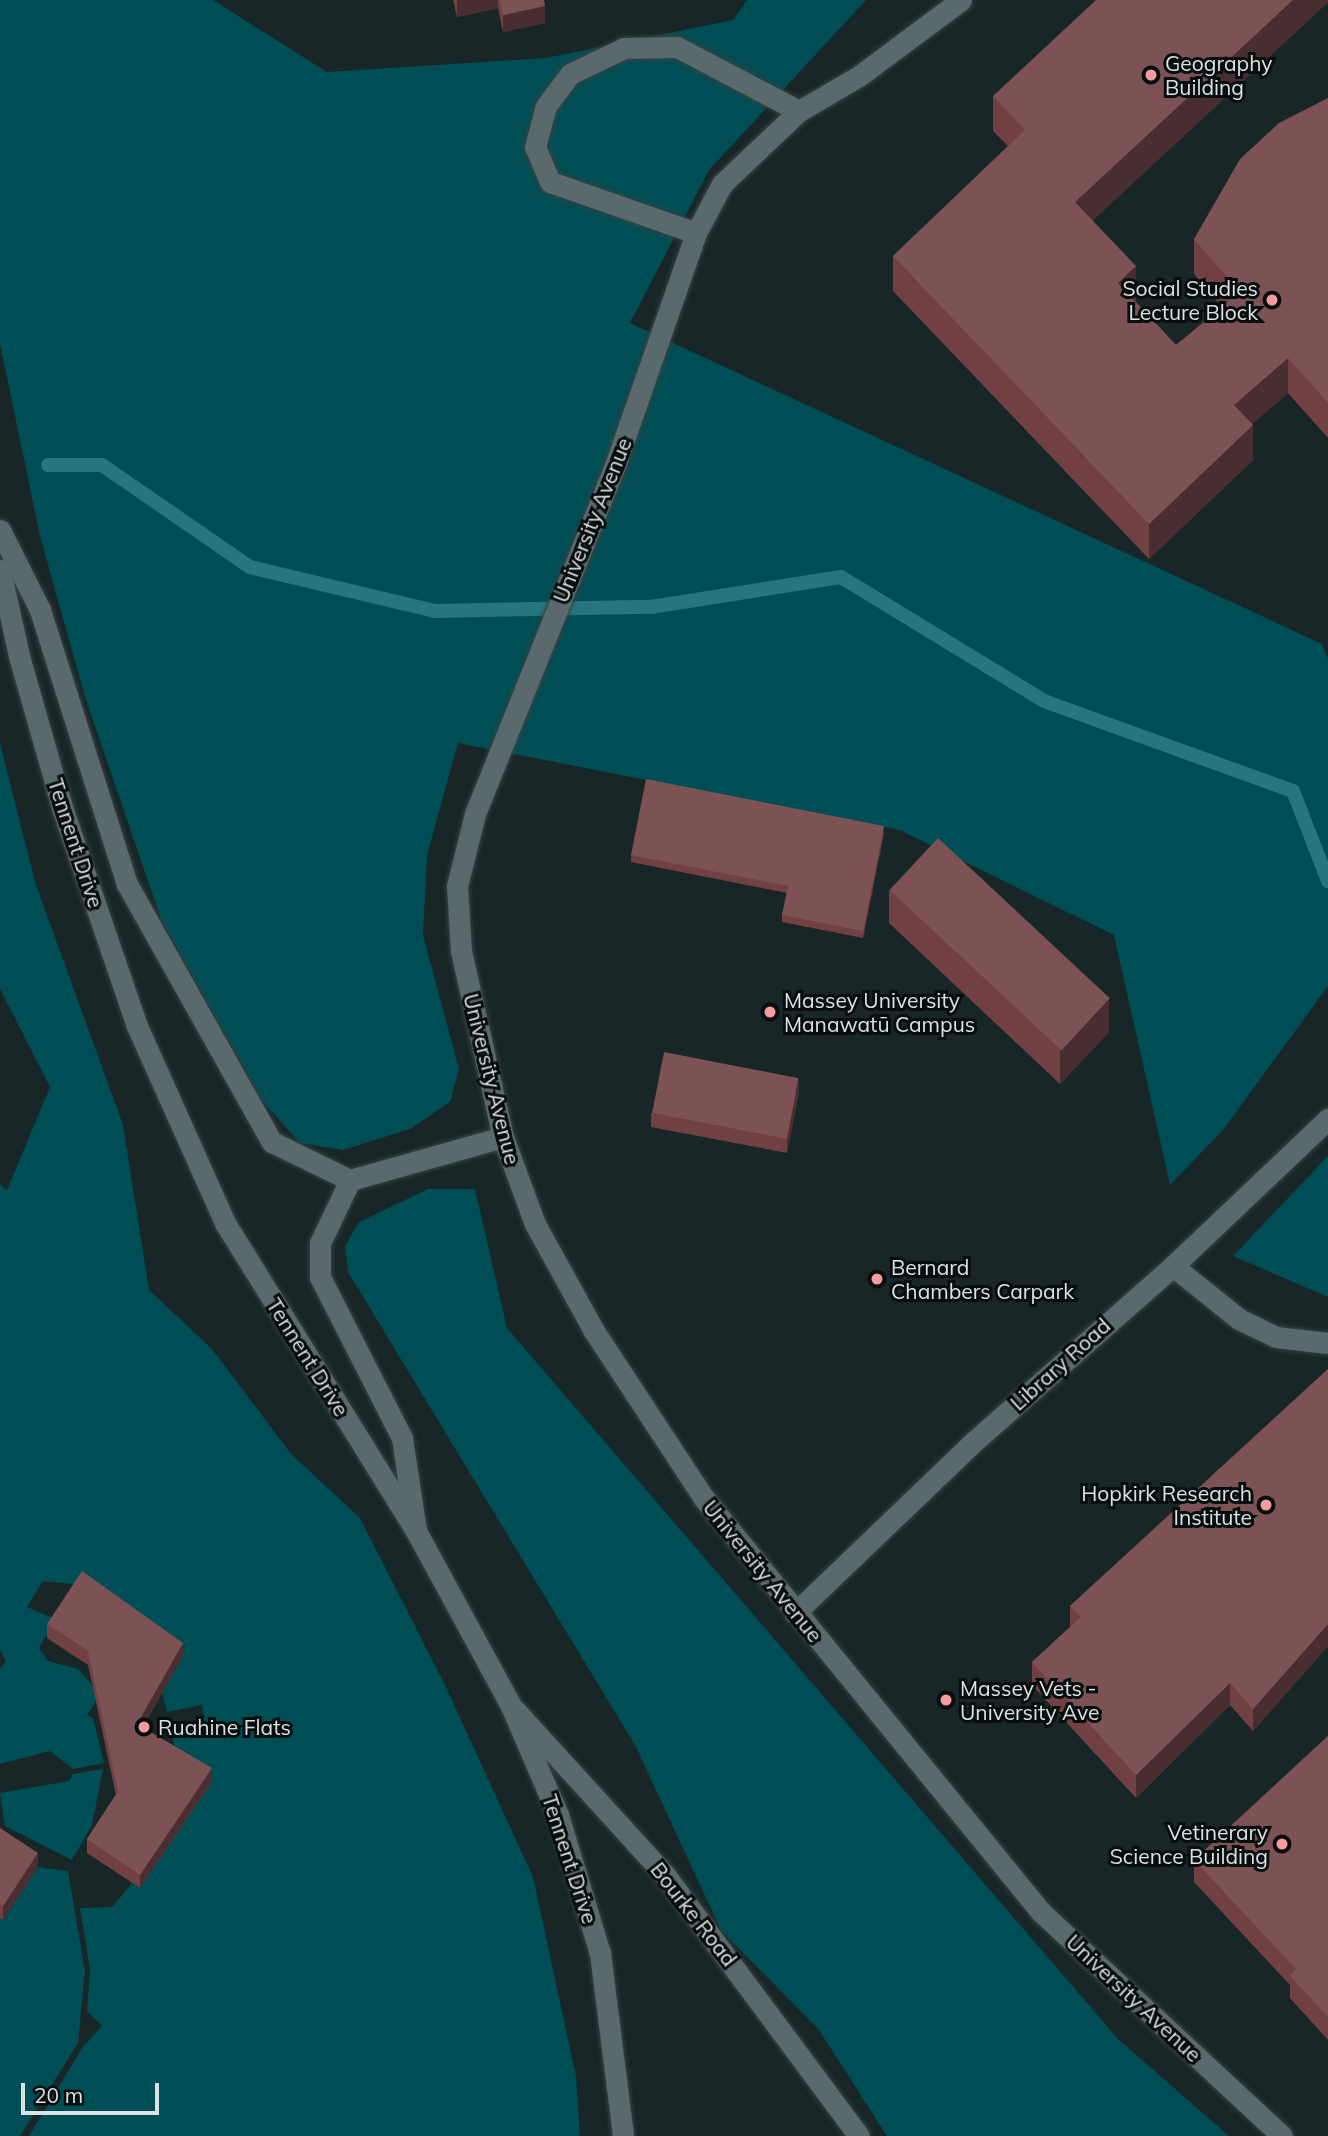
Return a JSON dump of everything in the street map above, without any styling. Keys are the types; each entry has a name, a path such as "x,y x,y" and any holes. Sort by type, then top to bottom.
{"street":[{"name":"University Avenue","path":"961,0 859,76 799,111 722,184 696,233 616,463 475,814 457,886 461,951 503,1137 535,1224 594,1331 703,1497 1041,1912 1282,2136"},
{"path":"696,233 550,183 536,147 546,106 570,74 624,48 677,47 799,111"},
{"path":"0,530 40,610 127,884 272,1142 350,1180 503,1137"},
{"name":"Tennent Drive","path":"0,570 19,656 63,810 137,1026 225,1223 416,1531 511,1706 558,1815 600,1953 623,2136"},
{"name":"Library Road","path":"795,1613 970,1444 1173,1266 1328,1119"},
{"path":"350,1180 320,1243 320,1277 402,1438 416,1531"},
{"path":"1173,1266 1239,1320 1276,1337 1328,1342"},
{"name":"Bourke Road","path":"511,1706 665,1875 859,2136"}],"shaded area":[{"path":"0,0 213,0 327,72 546,58 733,20 747,0 866,0 709,170 630,323 1322,644 1328,659 1328,986 1223,1130 1170,1185 1114,935 900,830 458,743 427,855 423,935 459,1069 450,1102 410,1129 343,1150 300,1143 263,1102 162,922 85,697 40,536 0,344"},
{"path":"0,743 35,882 123,1125 149,1290 212,1349 291,1454 360,1518 445,1685 533,1877 576,2076 580,2136 29,2136 84,2045 102,2026 87,2011 90,1970 80,1908 112,1907 132,1883 140,1888 178,1762 171,1731 205,1723 202,1705 167,1712 162,1692 183,1657 82,1585 43,1581 27,1607 55,1619 39,1648 48,1661 78,1669 95,1688 96,1701 87,1715 93,1718 104,1763 73,1769 50,1751 0,1764 0,1669 6,1661 0,1650 0,1184 7,1190 50,1087 0,989"},
{"path":"1328,1156 1328,1297 1233,1256"},
{"path":"428,1189 475,1189 507,1328 1118,2039 1229,2136 887,2136 819,2030 721,1930 635,1745 348,1272 345,1246 359,1222"},
{"path":"103,1769 92,1825 72,1860 5,1826 0,1793 69,1781 73,1774"},
{"path":"38,1867 68,1871 85,1971 78,2043 20,2136 0,2136 0,1918 3,1920"}],"building":[{"path":"500,0 544,0 545,6 503,15"},
{"path":"1096,0 1293,0 1075,202 1136,266 1118,283 1176,345 1240,292 1194,239 1240,159 1279,123 1328,98 1328,403 1288,358 1234,405 1253,425 1149,524 893,256 1025,130 993,96"},
{"path":"646,779 884,826 863,931 782,915 788,886 631,855"},
{"path":"938,838 1110,998 1061,1050 890,890"},
{"path":"664,1052 798,1078 787,1139 652,1113"},
{"name":"Hopkirk Research Institute","path":"1328,1369 1328,1624 1253,1709 1230,1683 1136,1775 1032,1662 1081,1617 1070,1606"},
{"path":"82,1571 183,1643 137,1724 212,1768 140,1875 87,1839 118,1791 88,1651 47,1624"},
{"name":"Vetinerary Science Building","path":"1328,1736 1328,2017 1290,1976 1296,1969 1194,1860"},
{"path":"0,1828 38,1853 3,1906 0,1904"}],"waterway":[{"path":"48,465 102,465 250,567 434,611 651,607 841,577 1044,701 1293,791 1328,881"}],"place":[{"name":"Geography Building","path":"1151,75"},
{"name":"Social Studies Lecture Block","path":"1272,300"},
{"name":"Massey University Manawatū Campus","path":"770,1012"},
{"name":"Bernard Chambers Carpark","path":"877,1279"},
{"name":"Hopkirk Research Institute","path":"1266,1505"},
{"name":"Massey Vets - University Ave","path":"946,1700"},
{"name":"Ruahine Flats","path":"144,1727"},
{"name":"Vetinerary Science Building","path":"1282,1844"}]}
